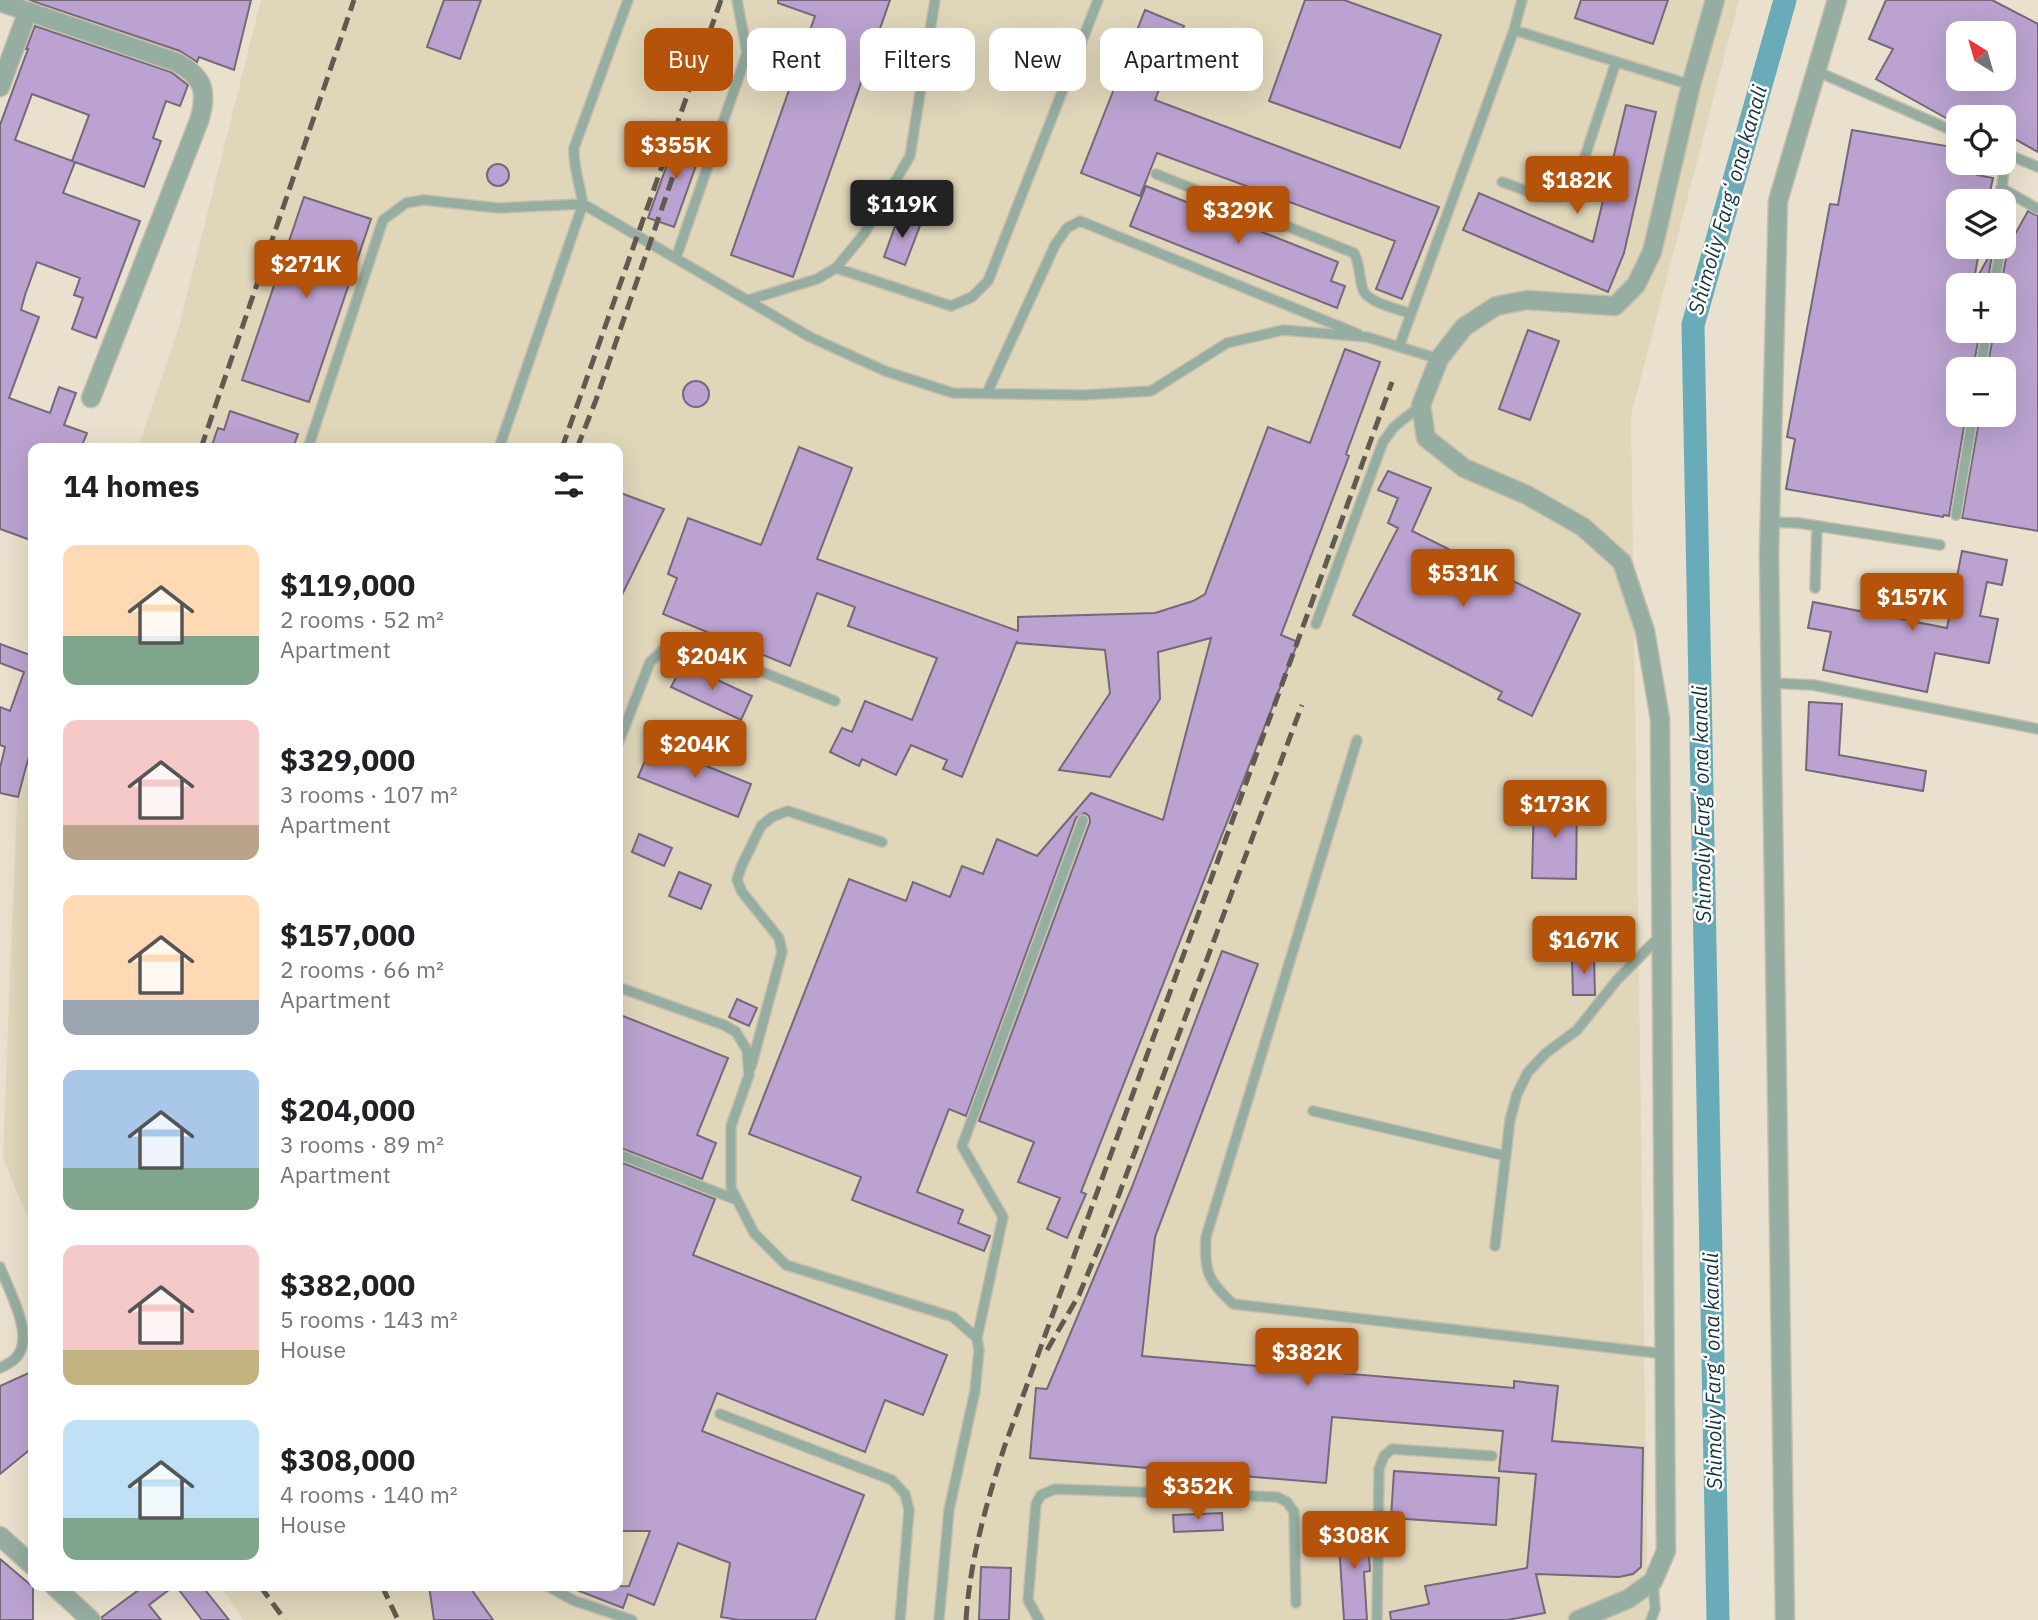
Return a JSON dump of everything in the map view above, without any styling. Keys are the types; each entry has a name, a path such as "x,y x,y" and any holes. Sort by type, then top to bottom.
{"street":[{"path":"1578,1620 1628,1599 1653,1581 1666,1551 1660,719 1645,631 1622,562 1583,527 1527,495 1464,468 1426,438 1421,405 1439,359 1464,327 1496,306 1527,300 1615,306 1636,285 1652,252 1691,85 1716,0"},
{"path":"1785,1620 1769,522 1778,201 1837,0"},
{"path":"0,2 176,62 192,73 204,90 199,121 91,398"},
{"path":"0,87 27,11"},
{"path":"3,1545 28,1562"},
{"path":"59,1591 91,1620"}],"lane":[{"path":"501,443 583,204 580,178 573,159 574,148 628,0"},
{"path":"677,258 747,53 737,0"},
{"path":"748,300 817,279 836,268 864,234 910,156 935,0"},
{"path":"836,268 951,306 972,297 988,281 1098,0"},
{"path":"1399,347 1514,30 1522,0"},
{"path":"1514,30 1691,85"},
{"path":"1502,182 1551,198 1573,193 1616,62"},
{"path":"1816,71 1946,128"},
{"path":"2016,159 2038,167"},
{"path":"1156,174 1354,253 1360,265 1364,292 1373,299 1411,314"},
{"path":"2002,175 2001,188 2038,209"},
{"path":"310,443 383,220 406,203 424,200 498,208 583,204 810,337 885,371 953,393 1083,395 1151,391 1227,342 1283,330 1367,337"},
{"path":"988,393 1055,245 1067,228 1080,221 1367,337 1439,359"},
{"path":"1316,625 1382,442 1394,427 1421,405"},
{"path":"1956,516 1971,427"},
{"path":"1769,522 1817,526 1940,545"},
{"path":"1815,588 1817,526"},
{"path":"623,731 650,662 665,648 692,643 835,701"},
{"path":"1770,683 1813,685 2038,729"},
{"path":"1357,740 1206,1237 1204,1263 1214,1285 1233,1304 1665,1354"},
{"path":"882,842 788,811 772,817 761,826 741,867 737,880 741,892 779,938 782,952 749,1075 731,1126 731,1188 754,1233 786,1265 953,1317 977,1338"},
{"path":"939,1620 949,1510 975,1391 979,1350 977,1338 1003,1217 961,1146 1083,820"},
{"path":"1495,1246 1510,1121 1517,1094 1528,1072 1546,1053 1577,1030 1618,980 1663,933"},
{"path":"623,989 724,1025 736,1032 747,1050 749,1075"},
{"path":"1313,1111 1506,1156"},
{"path":"623,1156 737,1200"},
{"path":"0,1267 24,1331 20,1354 0,1368"},
{"path":"720,1414 892,1480 905,1494 909,1510 900,1620"},
{"path":"1377,1620 1379,1469 1384,1456 1392,1449 1492,1456"},
{"path":"1039,1620 1028,1600 1035,1504 1041,1495 1055,1489 1277,1497 1287,1503 1294,1512 1296,1603"},
{"path":"1651,1620 1655,1609 1653,1581"},
{"path":"557,1591 576,1601 632,1620"}],"shaded area":[{"path":"261,0 1739,0 1631,416 1648,1620 244,1620 224,1591 623,1591 623,443 140,443 179,326"},
{"path":"28,768 28,1220 3,1157 17,801"}],"building":[{"path":"29,0 251,0 234,70 199,57 197,62 180,51"},
{"path":"444,0 481,0 460,59 427,47"},
{"path":"778,0 890,0 880,28 860,28 860,86 793,277 731,255 789,91 846,91 846,28 811,28 815,16 778,3"},
{"path":"1305,0 1344,0 1441,35 1400,148 1269,101"},
{"path":"1581,0 1668,0 1653,44 1575,18"},
{"path":"1886,0 1992,0 2038,24 2038,152 2016,140 2016,105 1946,105 1946,118 1876,79 1893,49 1869,39"},
{"path":"1145,10 1184,26 1183,28 1138,28"},
{"path":"35,26 171,72 188,85 180,106 166,101 153,138 161,141 144,187 75,162 63,193 140,221 96,338 72,329 83,298 74,295 80,278 37,262 25,295 21,310 39,317 9,398 50,413 59,387 76,393 64,425 87,433 83,443 28,443 28,539 0,529 0,125","holes":["32,94 89,115 72,161 15,140"]},
{"path":"1113,91 1159,91 1155,100 1439,207 1402,299 1376,289 1395,241 1157,153 1140,196 1081,173"},
{"path":"1626,105 1656,112 1624,253 1608,292 1463,230 1479,193 1593,242"},
{"path":"1852,130 1946,146 1946,175 1993,178 1991,189 1946,189 1946,259 1978,259 1975,273 1946,273 1946,343 1978,343 1975,357 1946,357 1946,427 1964,427 1949,516 1786,489 1795,439 1787,437 1830,204 1838,205"},
{"path":"678,134 704,143 674,227 648,218"},
{"path":"498,164 506,167 509,175 506,183 498,186 490,183 487,175 490,167"},
{"path":"1146,186 1338,262 1331,281 1345,286 1337,308 1130,226"},
{"path":"304,197 371,219 309,402 242,380"},
{"path":"2028,211 2038,216 2038,531 1962,518 1978,427 2016,427 2016,357 1989,357 1992,343 2016,343 2016,273 2003,273 2006,259 2016,259 2016,233"},
{"path":"899,215 921,223 905,265 884,257"},
{"path":"1987,259 1991,259 1989,273 1980,273"},
{"path":"1528,330 1559,341 1530,420 1499,409"},
{"path":"1345,349 1380,362 1346,454 1349,456 1281,635 1298,642 1081,1192 1086,1194 1067,1238 1047,1229 1060,1198 1018,1182 1034,1142 979,1121 1090,822 1085,813 1076,818 966,1116 949,1109 917,1192 963,1210 958,1223 990,1236 984,1251 852,1200 861,1177 749,1134 849,879 906,901 913,882 950,897 962,866 983,874 997,839 1037,856 1091,793 1163,820 1211,638 1158,652 1160,699 1110,777 1059,770 1110,693 1105,650 1017,641 962,777 943,769 947,760 911,745 896,775 862,759 859,766 830,752 842,728 852,732 865,701 912,720 937,658 848,626 855,607 817,593 790,666 663,614 677,578 668,574 688,518 761,545 799,447 852,468 817,559 1018,631 1018,617 1155,613 1193,601 1205,594 1268,427 1310,443"},
{"path":"696,381 705,385 709,394 705,403 696,407 687,403 683,394 687,385"},
{"path":"230,411 298,434 295,443 213,443 218,428 224,430"},
{"path":"1388,471 1431,488 1412,531 1580,614 1532,716 1498,699 1502,692 1353,615 1398,528 1388,523 1398,498 1378,490"},
{"path":"623,494 664,509 623,593"},
{"path":"1962,551 2007,560 2002,585 1987,582 1980,616 1998,619 1989,663 1935,653 1927,692 1823,670 1831,632 1808,628 1813,602 1947,628"},
{"path":"0,644 28,654 28,760 18,797 0,793 0,768 5,747 0,745 0,707 10,711 24,672 0,663"},
{"path":"683,664 752,696 741,720 671,687"},
{"path":"1809,702 1842,704 1839,755 1926,771 1923,791 1806,770"},
{"path":"652,744 751,784 738,817 638,777"},
{"path":"1534,801 1577,802 1576,879 1532,878"},
{"path":"639,834 672,848 664,866 632,852"},
{"path":"679,872 711,885 701,909 669,896"},
{"path":"1222,951 1258,964 1155,1237 1142,1356 1514,1388 1514,1381 1558,1386 1552,1441 1643,1448 1641,1567 1633,1574 1619,1577 1536,1574 1545,1613 1507,1620 1391,1620 1390,1612 1429,1604 1425,1586 1527,1568 1536,1474 1499,1471 1503,1431 1332,1417 1326,1483 1030,1458 1036,1388 1047,1389 1132,1187"},
{"path":"1572,958 1594,958 1595,995 1573,995"},
{"path":"737,999 757,1008 749,1026 729,1017"},
{"path":"623,1016 728,1058 697,1135 716,1143 702,1179 623,1149"},
{"path":"623,1163 715,1199 693,1255 947,1355 923,1415 885,1400 865,1452 717,1393 702,1431 864,1495 815,1620 739,1620 721,1617 730,1563 678,1543 654,1605 628,1594 623,1608 579,1591 623,1591 623,1586 629,1586 650,1531 623,1531"},
{"path":"28,1373 28,1451 0,1474 0,1386"},
{"path":"1394,1471 1499,1478 1496,1525 1391,1518"},
{"path":"1222,1513 1223,1530 1174,1532 1173,1515"},
{"path":"1367,1527 1370,1571 1364,1572 1367,1620 1344,1620 1338,1529"},
{"path":"0,1559 28,1583 28,1591 33,1591 33,1620 0,1620"},
{"path":"981,1567 1011,1568 1009,1620 979,1620"},
{"path":"137,1591 167,1591 149,1605 161,1620 102,1620 102,1617"},
{"path":"180,1591 206,1591 229,1620 202,1620"},
{"path":"430,1591 473,1591 493,1620 434,1620"}],"waterway":[{"name":"Shimoliy Fargʻona kanali","path":"1718,1620 1693,325 1785,0"}],"railway":[{"path":"203,443 354,0"},
{"path":"564,443 721,0"},
{"path":"579,443 682,150"},
{"path":"966,1620 980,1533 1004,1448 1392,382"},
{"path":"1047,1350 1079,1295 1103,1237 1302,705"},
{"path":"264,1591 285,1620"},
{"path":"384,1591 398,1620"}]}
